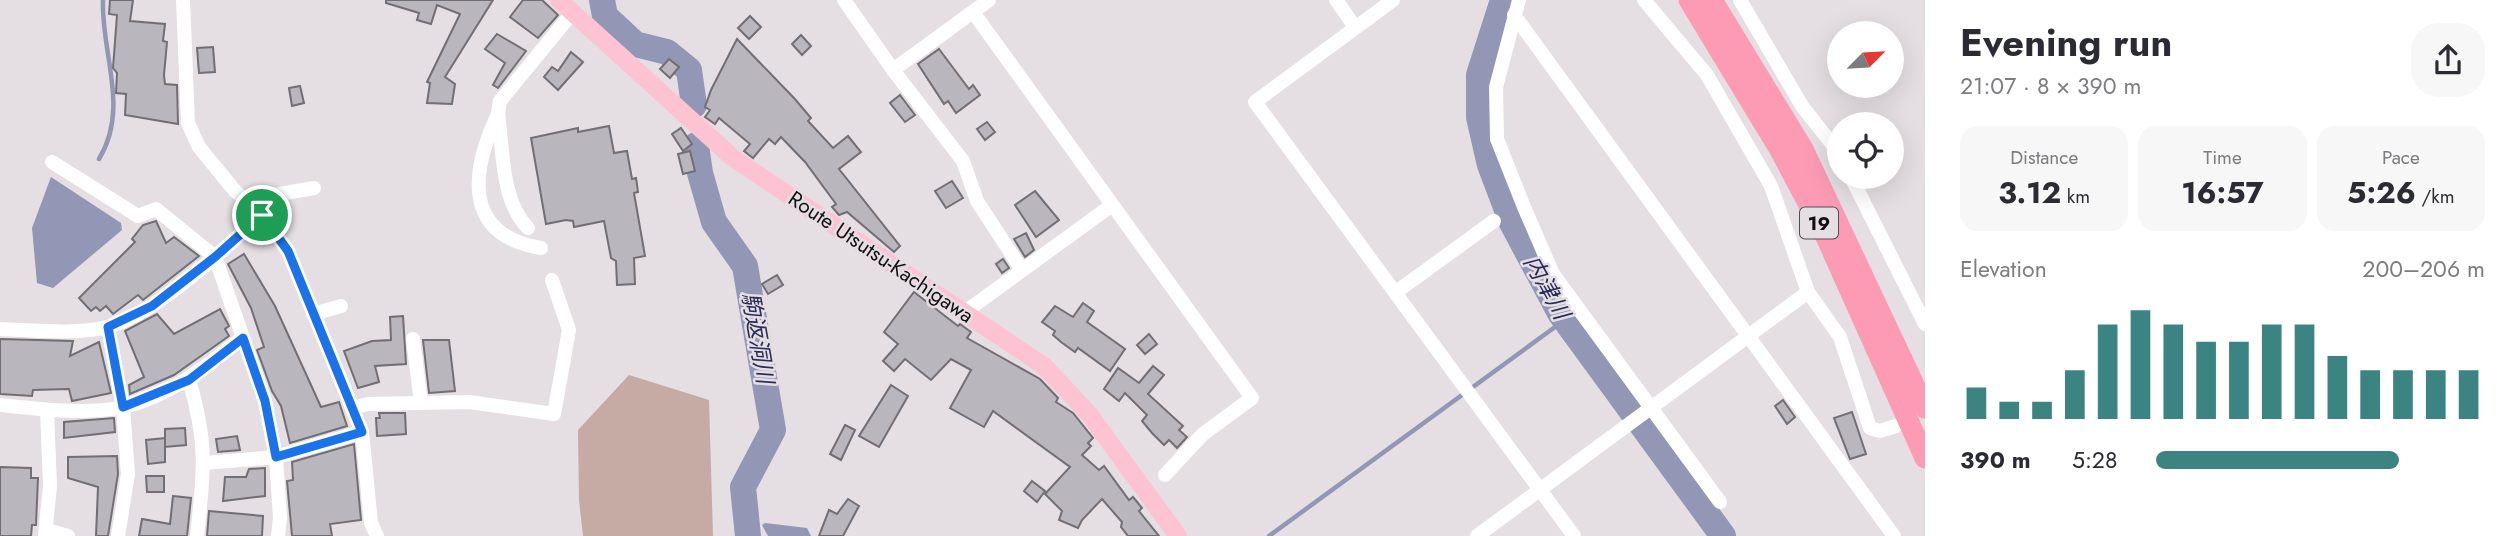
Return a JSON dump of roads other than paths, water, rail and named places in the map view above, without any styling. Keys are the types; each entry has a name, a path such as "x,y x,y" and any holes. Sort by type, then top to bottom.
{"highway":[{"name":"19","path":"1689,0 1773,139 1826,237 1925,457"},
{"name":"19","path":"1712,0 1803,149 1925,408"}],"main road":[{"name":"Route Utsutsu-Kachigawa","path":"559,0 733,159 1044,366 1089,414 1178,536"}],"street":[{"path":"183,0 188,123 199,147 245,200 262,215 288,251 362,432 371,523 377,536"},
{"path":"844,0 893,70 963,161 977,201 1022,270"},
{"path":"893,70 989,0"},
{"path":"1335,0 1355,27"},
{"path":"1393,0 1255,102 1574,536"},
{"path":"1519,0 1496,87 1497,139 1553,274 1720,502"},
{"path":"1644,0 1707,75 1771,186 1808,292 1840,337 1870,428 1880,431 1896,426"},
{"path":"1740,0 1802,106 1827,138"},
{"path":"541,247 511,240 486,215 478,199 476,179 484,143 498,113 500,101 573,12"},
{"path":"973,12 1252,398 1203,434 1165,475"},
{"path":"1514,15 1894,536"},
{"path":"498,113 515,214 528,228"},
{"path":"52,162 138,216 156,209 215,257 265,401 276,457 280,518 278,536"},
{"path":"245,200 314,188"},
{"path":"1857,189 1925,324"},
{"path":"965,312 1112,205"},
{"path":"0,328 108,327 152,306 215,257 262,215"},
{"path":"1396,292 1494,221"},
{"path":"352,408 368,404 469,402 554,414 569,330 552,280"},
{"path":"1477,536 1808,292"},
{"path":"313,314 341,306"},
{"path":"108,327 123,407 128,474 118,536"},
{"path":"0,405 47,410 123,407 189,380 243,338"},
{"path":"413,339 421,403"},
{"path":"189,380 201,418 205,463 197,536"},
{"path":"47,410 50,486 46,533 68,536"},
{"path":"205,463 276,457 362,432"}],"water":[{"path":"51,177 121,223 122,230 53,288 37,283 32,228"},
{"path":"765,523 807,528 811,536 768,536 762,525"}],"waterway":[{"path":"99,159 108,140 113,101 103,0"},
{"name":"駒返洞川","path":"602,0 605,16 635,44 667,52 689,70 694,105"},
{"name":"内津川","path":"1503,0 1479,75 1479,117 1490,165 1512,223 1560,313 1723,536"},
{"name":"駒返洞川","path":"696,145 700,173 714,222 745,266 773,430 743,487 748,536"},
{"path":"1269,536 1555,327 1560,313"}]}
